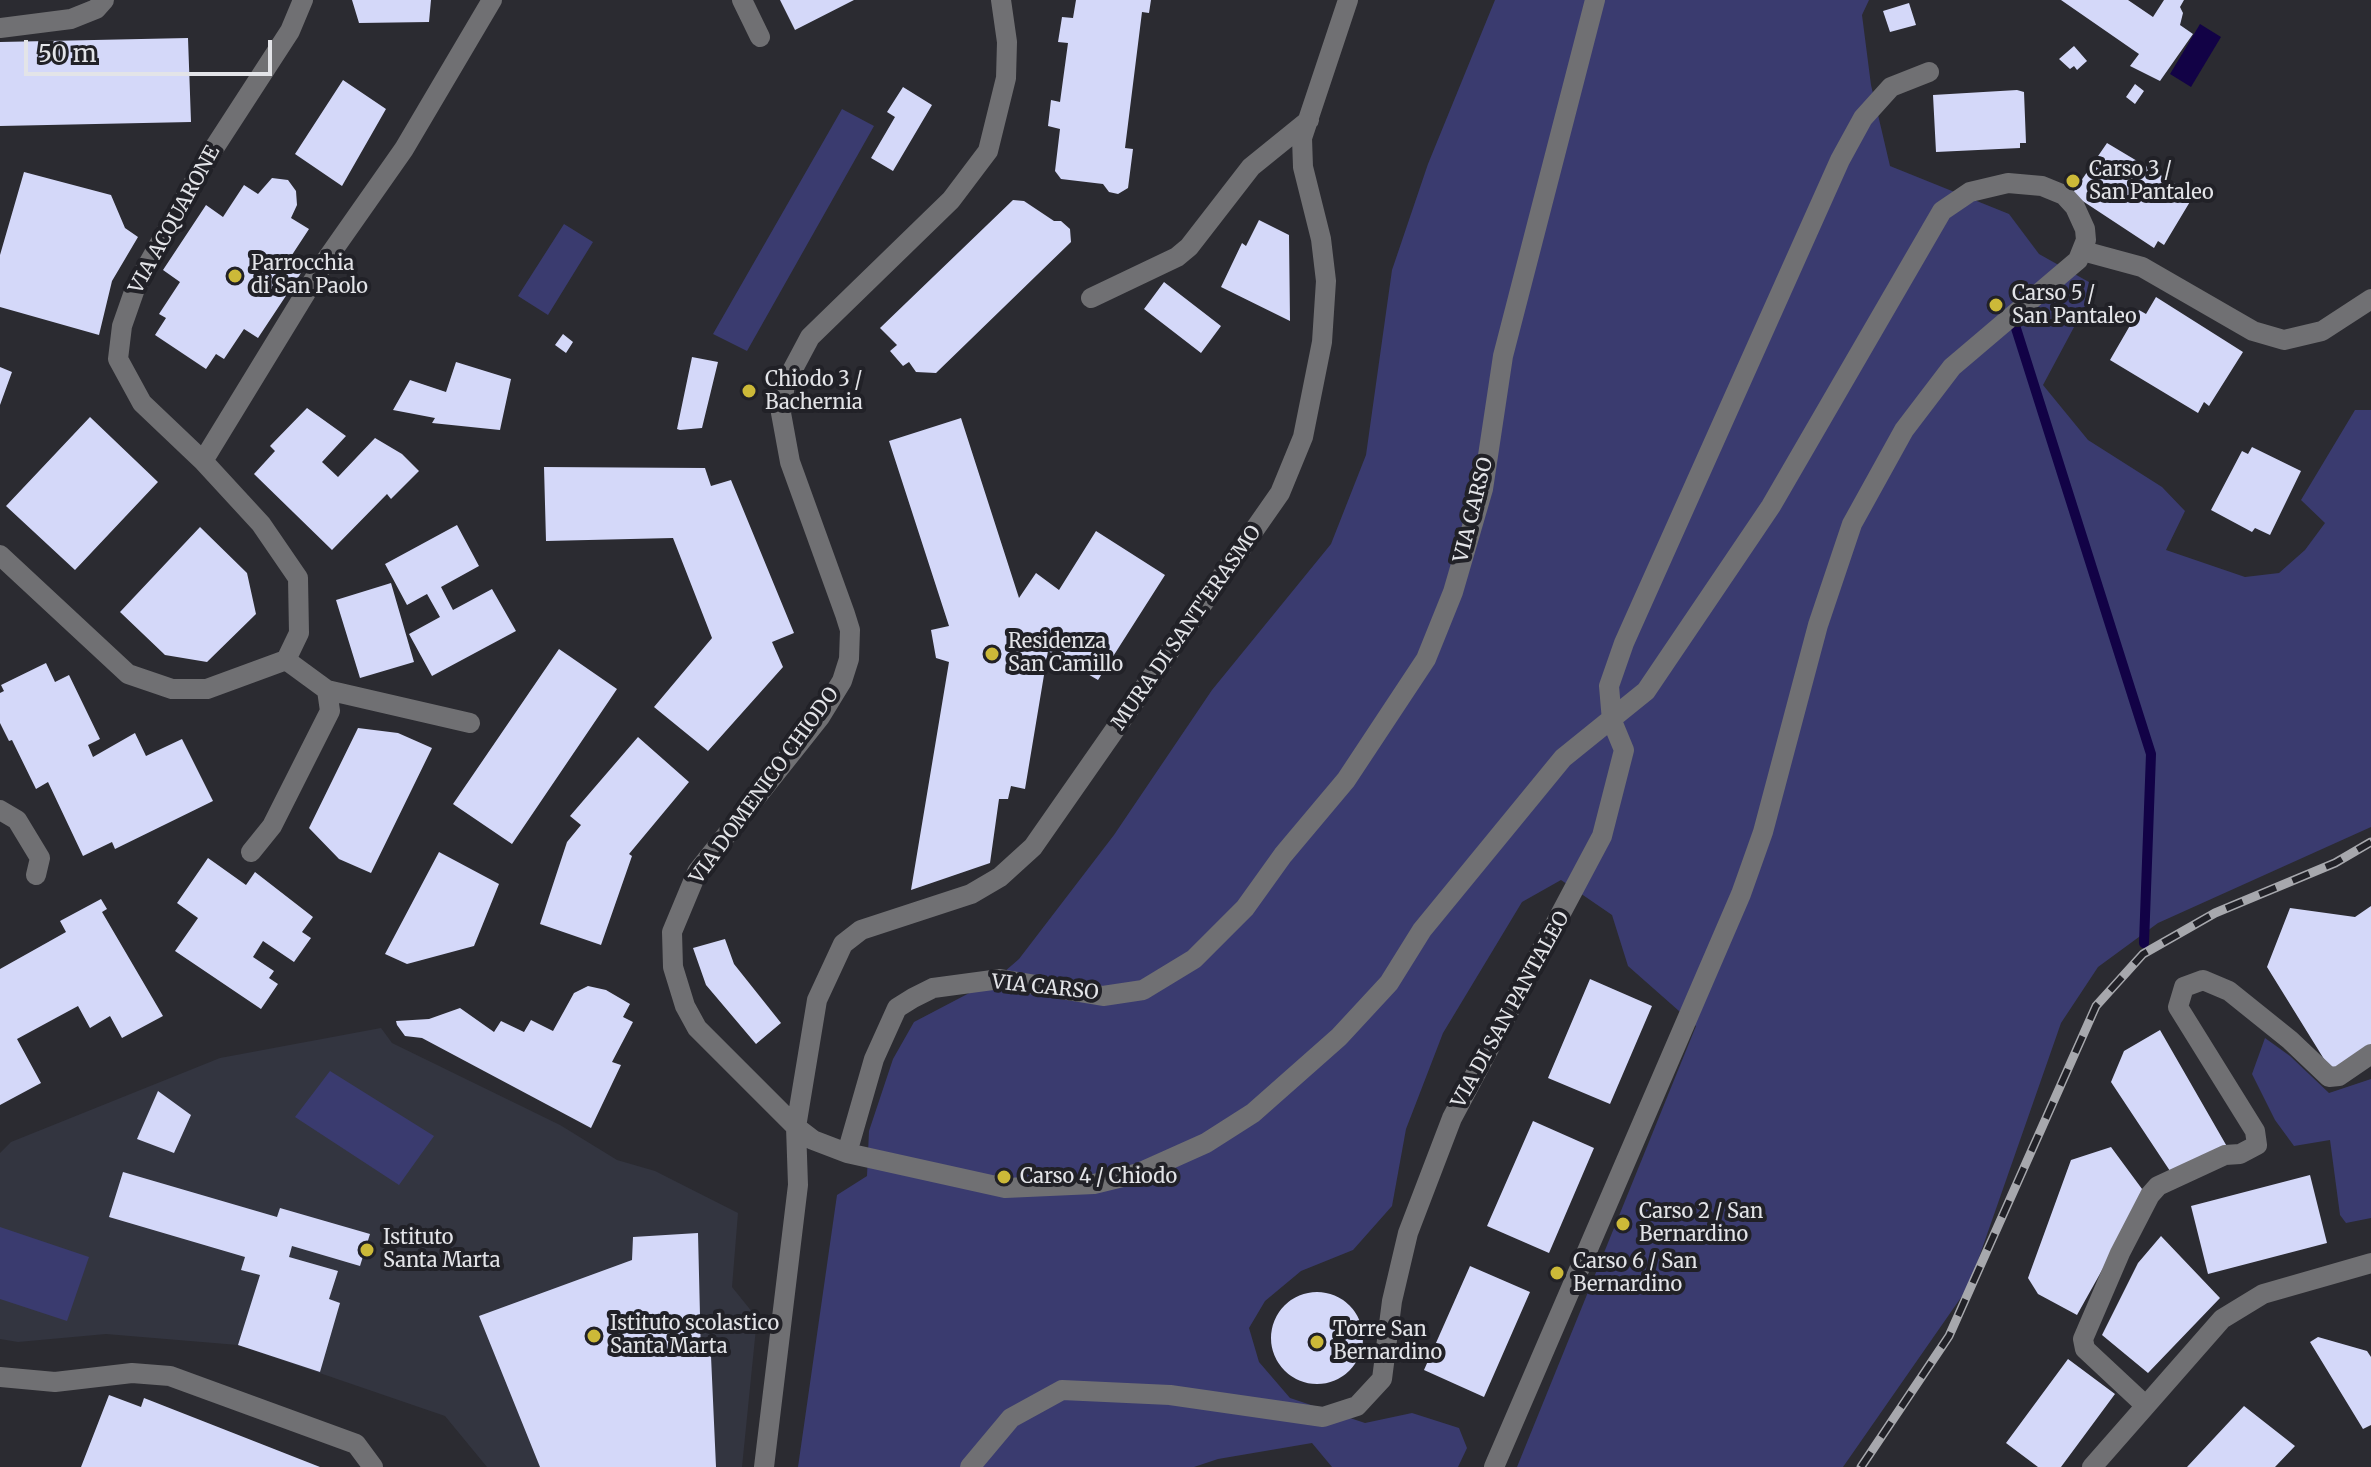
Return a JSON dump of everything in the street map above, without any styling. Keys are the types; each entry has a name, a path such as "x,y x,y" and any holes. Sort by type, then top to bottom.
{"street":[{"path":"0,28 71,19 96,9 104,0"},
{"name":"VIA ACQUARONE","path":"286,660 299,633 298,578 261,524 203,461 142,403 118,359 122,326 136,286 207,159 290,31 303,0"},
{"path":"203,461 324,263 404,149 492,0"},
{"path":"742,0 760,37"},
{"name":"VIA DOMENICO CHIODO","path":"847,1153 813,1140 796,1127 697,1028 685,1006 673,967 672,932 697,872 820,717 842,681 849,659 850,630 790,462 781,397 792,365 810,337 951,200 988,151 1006,78 1007,42 1001,0"},
{"name":"MURA DI SANT'ERASMO","path":"764,1467 798,1185 796,1127 817,1000 843,944 861,930 971,894 1000,877 1033,847 1280,493 1303,437 1323,326 1326,281 1321,239 1303,167 1302,138 1348,0"},
{"name":"VIA CARSO","path":"847,1153 874,1059 897,1008 933,988 1000,979 1103,996 1143,990 1194,959 1245,908 1283,855 1346,780 1426,659 1453,592 1483,489 1503,356 1595,0"},
{"path":"1612,721 1609,686 1624,643 1840,160 1863,118 1891,87 1929,72"},
{"path":"1091,298 1177,257 1202,232 1251,167 1309,120"},
{"path":"847,1153 1005,1188 1094,1184 1139,1173 1206,1143 1253,1113 1339,1037 1389,983 1422,930 1563,758 1646,691 1771,506 1942,211 1970,192 2018,182 2042,186 2064,195 2075,207 2085,229 2083,251 2062,276 1952,367 1904,430 1852,524 1818,625 1784,761 1741,894 1494,1467"},
{"path":"2083,251 2142,267 2253,331 2284,340 2322,331 2371,299"},
{"path":"0,555 128,674 172,689 207,689 286,660 327,690 470,723"},
{"path":"251,852 272,826 330,711 327,690"},
{"name":"VIA DI SAN PANTALEO","path":"970,1467 1011,1418 1062,1390 1170,1395 1323,1417 1357,1406 1382,1379 1392,1301 1408,1233 1452,1118 1602,836 1624,750 1612,721"},
{"path":"0,810 17,820 40,858 36,875"},
{"path":"2145,1405 2085,1349 2083,1339 2120,1253 2150,1195 2158,1186 2225,1155 2240,1154 2257,1145 2255,1131 2178,1007 2184,987 2203,980 2229,991 2290,1040 2329,1077 2339,1076 2371,1054"},
{"path":"2092,1467 2208,1331 2237,1308 2263,1294 2371,1263"},
{"path":"0,1377 55,1382 132,1373 170,1376 356,1444 373,1467"},
{"path":"355,1467 356,1444"}],"shaded area":[{"path":"1495,0 1869,0 1862,15 1871,85 1890,166 2009,214 2039,254 2096,286 2043,385 2088,440 2162,487 2185,511 2166,550 2245,577 2279,573 2305,550 2325,523 2301,500 2355,410 2371,410 2371,827 2158,923 2098,967 2061,1023 1969,1286 1843,1467 1517,1467 1696,1026 1628,966 1612,915 1561,880 1522,902 1443,1033 1406,1129 1392,1206 1353,1250 1301,1271 1265,1301 1249,1328 1259,1362 1290,1398 1365,1423 1412,1413 1459,1428 1467,1448 1458,1467 1332,1467 1312,1443 1218,1459 1194,1467 798,1467 837,1195 867,1176 869,1131 893,1059 914,1022 996,979 1019,959 1114,835 1212,690 1331,544 1366,455 1392,270 1428,164"},
{"path":"2200,24 2221,37 2191,87 2170,74"},
{"path":"842,109 874,126 747,351 713,334"},
{"path":"564,224 593,242 548,315 518,296"},
{"name":"Istituto Santa Marta","path":"381,1028 392,1043 560,1125 617,1160 655,1171 738,1213 732,1287 757,1318 742,1467 487,1467 445,1416 238,1345 106,1334 18,1342 0,1339 0,1153 11,1142 220,1058"},
{"path":"2265,1038 2290,1056 2329,1093 2371,1079 2371,1218 2346,1223 2340,1215 2330,1140 2294,1146 2275,1120 2252,1074"},
{"path":"330,1071 434,1136 399,1185 295,1117"},
{"path":"0,1227 89,1257 67,1321 0,1299"}],"building":[{"path":"352,0 431,0 429,22 359,23"},
{"path":"780,0 854,0 795,30"},
{"path":"1076,0 1151,0 1149,13 1142,12 1125,148 1133,149 1128,188 1118,194 1109,192 1103,184 1061,179 1055,171 1060,129 1048,126 1051,100 1060,102 1068,43 1058,42 1062,17 1073,18"},
{"path":"2061,0 2128,0 2153,17 2164,0 2184,0 2180,7 2183,13 2180,25 2193,34 2160,81 2130,66 2139,54"},
{"path":"1909,3 1916,25 1890,32 1883,11"},
{"path":"188,38 191,122 0,126 0,42"},
{"path":"2074,46 2087,61 2077,70 2074,66 2070,69 2059,59"},
{"path":"343,80 386,109 342,186 295,154"},
{"path":"2135,84 2144,91 2135,104 2126,97"},
{"path":"903,87 932,105 893,171 871,158 895,117 887,112"},
{"path":"2024,92 2026,143 2020,143 2020,148 1936,152 1933,95"},
{"path":"2107,143 2194,195 2164,245 2158,241 2154,248 2072,194"},
{"path":"24,172 111,195 125,228 138,237 112,281 99,335 0,307 0,255"},
{"name":"Parrocchia di San Paolo","path":"272,178 288,180 296,191 297,205 291,218 309,229 290,258 305,267 258,338 244,329 224,359 216,354 206,369 155,335 166,318 159,314 180,282 163,270 206,205 223,217 244,185 258,194"},
{"path":"1013,200 1024,201 1054,221 1061,221 1070,229 1071,242 936,373 916,372 909,362 903,366 890,351 897,345 880,328"},
{"path":"1259,220 1289,235 1290,321 1221,287 1242,243 1246,246"},
{"path":"1164,282 1221,326 1201,353 1144,309"},
{"path":"2156,297 2243,352 2209,406 2204,402 2198,413 2110,360 2139,310 2146,314"},
{"path":"563,334 573,342 566,353 555,345"},
{"path":"692,357 718,362 702,428 680,430 677,429"},
{"path":"456,362 511,379 500,430 432,423 435,418 393,410 410,380 446,392"},
{"path":"0,367 12,372 0,405"},
{"path":"307,408 346,436 322,462 338,477 375,438 402,454 419,471 391,499 387,494 332,550 254,474 275,451 270,446"},
{"path":"90,417 158,482 75,570 6,506"},
{"name":"Residenza San Camillo","path":"961,418 1019,598 1036,573 1059,590 1096,531 1165,575 1098,680 1048,651 1025,789 1011,786 1008,799 999,799 990,863 911,890 949,662 936,658 931,630 949,626 889,441"},
{"path":"2252,447 2301,471 2270,535 2255,528 2252,532 2211,510 2242,451 2248,454"},
{"path":"544,467 705,468 711,486 731,480 794,633 772,642 783,667 708,751 654,707 712,638 673,538 546,541"},
{"path":"457,525 479,566 441,587 453,610 492,589 516,631 432,676 409,634 440,617 427,594 407,605 385,564"},
{"path":"200,527 247,573 256,614 207,662 165,655 120,612"},
{"path":"391,583 414,662 360,678 336,600"},
{"path":"559,649 617,689 512,844 453,804"},
{"path":"46,663 55,682 69,675 100,739 88,745 93,757 135,733 146,756 182,739 213,801 115,849 112,842 83,856 48,782 36,789 0,723 0,693 4,691 1,685"},
{"path":"358,728 398,733 432,748 371,873 339,859 309,828"},
{"path":"638,737 689,782 629,854 632,856 601,945 540,924 567,842 581,825 570,816"},
{"path":"439,852 499,884 474,946 407,964 385,954"},
{"path":"208,858 246,885 255,872 313,917 302,932 311,938 294,962 263,941 253,957 274,971 269,978 278,984 261,1009 175,951 198,918 177,903"},
{"path":"101,899 107,909 102,912 163,1016 122,1038 110,1016 90,1028 78,1006 17,1039 41,1083 0,1105 0,969 66,932 60,921"},
{"path":"2371,906 2371,1046 2332,1072 2267,967 2290,908 2355,917"},
{"path":"725,939 734,964 781,1023 756,1044 706,985 693,948"},
{"path":"1590,979 1652,1006 1610,1104 1548,1078"},
{"path":"588,986 606,990 630,1004 623,1017 633,1022 612,1062 621,1065 591,1128 422,1038 405,1036 396,1021 429,1019 460,1008 494,1032 501,1021 524,1032 531,1020 553,1031 574,993"},
{"path":"2160,1030 2229,1150 2172,1174 2111,1082 2124,1051"},
{"path":"158,1091 191,1115 174,1153 137,1139"},
{"path":"1533,1121 1594,1148 1549,1253 1487,1226"},
{"path":"2111,1147 2145,1193 2077,1315 2038,1294 2028,1278 2071,1160"},
{"path":"123,1172 277,1217 280,1208 370,1234 360,1266 292,1246 289,1257 338,1271 329,1299 340,1303 320,1372 238,1345 260,1275 241,1270 245,1257 109,1217"},
{"path":"2310,1175 2327,1243 2208,1274 2191,1206"},
{"name":"Istituto scolastico Santa Marta","path":"698,1233 701,1357 711,1356 716,1467 540,1467 479,1316 632,1260 633,1237"},
{"path":"2161,1236 2220,1298 2148,1373 2102,1335 2138,1263"},
{"path":"1470,1266 1530,1292 1484,1397 1424,1370"},
{"name":"Torre San Bernardino","path":"1317,1292 1334,1296 1349,1306 1359,1321 1363,1338 1359,1355 1349,1370 1334,1380 1317,1384 1300,1380 1285,1370 1275,1355 1271,1338 1275,1321 1285,1306 1300,1296"},
{"path":"2318,1337 2367,1351 2371,1357 2371,1425 2363,1429 2310,1342"},
{"path":"2068,1359 2115,1394 2061,1467 2038,1467 2006,1443"},
{"path":"109,1395 141,1407 144,1398 320,1467 81,1467"},
{"path":"2244,1406 2295,1446 2275,1467 2187,1467"}],"waterway":[{"path":"2014,322 2151,754 2144,943"}],"railway":[{"path":"1861,1467 1949,1336 2096,1006 2143,954 2215,913 2335,863 2371,842"}],"place":[{"name":"Carso 3 / San Pantaleo","path":"2073,181"},
{"name":"Parrocchia di San Paolo","path":"235,276"},
{"name":"Carso 5 / San Pantaleo","path":"1996,305"},
{"name":"Chiodo 3 / Bachernia","path":"749,391"},
{"name":"Residenza San Camillo","path":"992,654"},
{"name":"Carso 4 / Chiodo","path":"1004,1177"},
{"name":"Carso 2 / San Bernardino","path":"1623,1224"},
{"name":"Istituto Santa Marta","path":"367,1250"},
{"name":"Carso 6 / San Bernardino","path":"1557,1273"},
{"name":"Istituto scolastico Santa Marta","path":"594,1336"},
{"name":"Torre San Bernardino","path":"1317,1342"}]}
